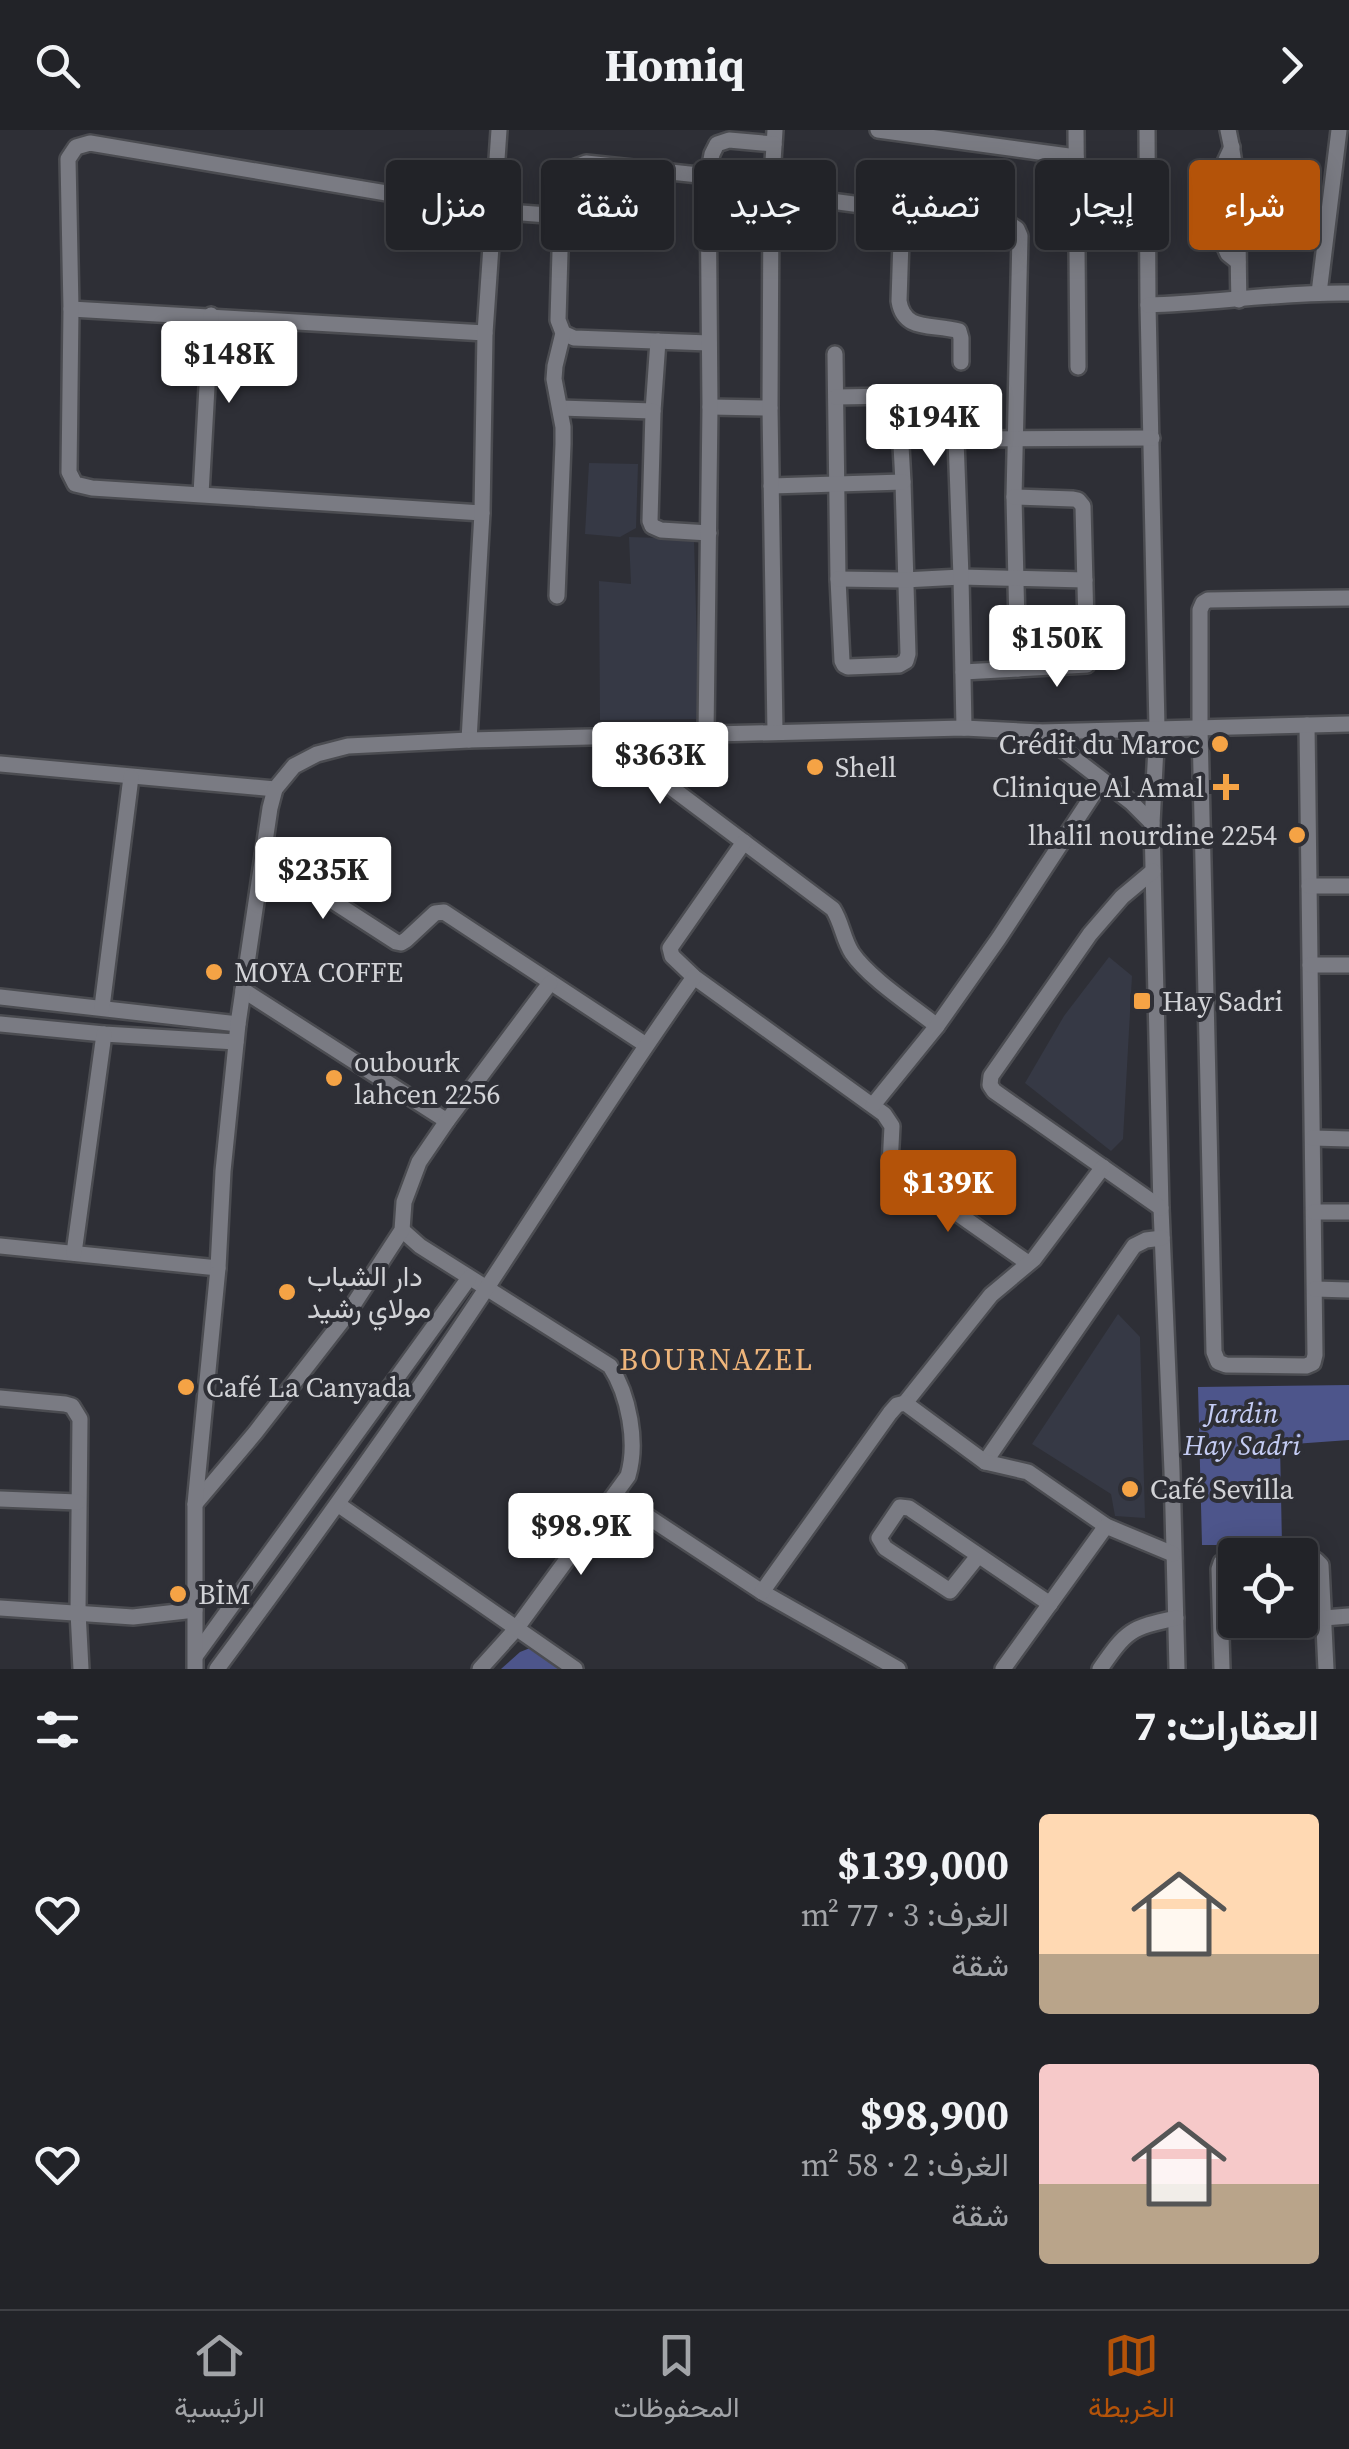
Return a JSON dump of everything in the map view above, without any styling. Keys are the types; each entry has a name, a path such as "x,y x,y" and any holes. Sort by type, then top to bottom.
{"street":[{"path":"497,160 499,130"},
{"path":"878,130 1076,158"},
{"path":"1076,130 1078,367"},
{"path":"1147,130 1156,728 1152,823 1160,1208 1177,1669"},
{"path":"1228,130 1238,206 1239,300"},
{"path":"1318,292 1338,130"},
{"path":"711,160 717,144 774,137"},
{"path":"386,193 84,144 71,152 68,472 81,487 482,513"},
{"path":"1330,198 1349,200"},
{"path":"1015,227 1020,236 1014,498 1018,669"},
{"path":"468,740 482,513 490,250"},
{"path":"560,250 558,320 563,333 574,338 709,342"},
{"path":"706,734 708,250"},
{"path":"771,250 774,732"},
{"path":"901,250 902,315 921,324 958,331 962,338 962,362"},
{"path":"1148,305 1349,293"},
{"path":"70,308 485,332"},
{"path":"201,494 211,316"},
{"path":"557,596 563,444 554,366 563,333"},
{"path":"658,340 650,521 661,530 710,533"},
{"path":"834,354 838,579 842,660 848,667 899,665 906,662 908,654 897,396"},
{"path":"836,397 952,395 964,728"},
{"path":"710,407 770,408"},
{"path":"560,408 653,411"},
{"path":"956,439 1152,438"},
{"path":"771,486 902,482"},
{"path":"963,672 1086,665 1083,506 1078,500 1014,498"},
{"path":"838,579 1084,580"},
{"path":"1307,725 1316,1356 1314,1363 1306,1366 1226,1365 1218,1362 1214,1352 1200,610 1208,600 1349,598"},
{"path":"195,1663 195,1504 236,1042 275,789 294,766 317,754 348,746 468,740 1349,724"},
{"path":"1040,732 1132,802 1152,823"},
{"path":"604,737 833,909 855,958 936,1026"},
{"path":"0,764 275,789"},
{"path":"102,1007 131,777"},
{"path":"873,1105 999,938 1102,780"},
{"path":"744,842 670,948 672,956 694,978 873,1105 892,1126 890,1166 1028,1263"},
{"path":"263,856 396,942 406,940 435,913 444,912 646,1045"},
{"path":"1153,871 1122,896 1090,934 991,1076 990,1084 994,1091 1160,1208"},
{"path":"1310,886 1349,886"},
{"path":"1310,964 1349,965"},
{"path":"217,1669 338,1504 694,978"},
{"path":"195,1504 346,1316 402,1230 404,1202 413,1176 447,1121 550,983"},
{"path":"244,990 447,1121"},
{"path":"0,997 238,1024"},
{"path":"0,1024 236,1042"},
{"path":"74,1253 104,1034"},
{"path":"1313,1138 1349,1139"},
{"path":"762,1592 890,1413 905,1403 991,1294 1034,1260 1103,1166"},
{"path":"1314,1212 1349,1212"},
{"path":"402,1230 420,1246 610,1366 622,1384 628,1408 633,1460 628,1476 516,1630 480,1669"},
{"path":"985,1462 1134,1246 1162,1238"},
{"path":"0,1246 218,1268"},
{"path":"195,1663 469,1278"},
{"path":"1314,1289 1349,1290"},
{"path":"0,1398 65,1404 77,1411 80,1419 81,1669"},
{"path":"905,1403 985,1462 1028,1472 1106,1526 1173,1554"},
{"path":"615,1495 762,1592 898,1669"},
{"path":"0,1499 78,1502"},
{"path":"338,1504 575,1669"},
{"path":"978,1556 950,1591 884,1548 878,1538 900,1506 905,1506 1050,1604"},
{"path":"1003,1669 1106,1526"},
{"path":"1318,1562 1326,1669"},
{"path":"0,1608 134,1616 195,1610"},
{"path":"1324,1618 1349,1616"},
{"path":"1100,1669 1130,1630 1176,1618"},
{"path":"1221,1638 1222,1669"}],"shaded area":[{"path":"589,463 638,464 636,528 620,537 585,534"},
{"path":"629,537 694,539 699,719 600,720 599,581 631,584"},
{"path":"1109,957 1132,976 1123,1139 1111,1151 1025,1083 1064,1016"},
{"path":"1118,1314 1140,1337 1145,1518 1115,1516 1111,1494 1032,1444"}],"green space":[{"name":"Jardin Hay Sadri","path":"1349,1385 1349,1440 1280,1445 1282,1538 1218,1538 1218,1545 1202,1545 1198,1387"},
{"path":"535,1646 566,1669 501,1669 520,1652"}],"place":[{"name":"Crédit du Maroc","path":"1220,744"},
{"name":"Shell","path":"815,767"},
{"name":"Clinique Al Amal","path":"1226,787"},
{"name":"lhalil nourdine 2254","path":"1297,835"},
{"name":"MOYA COFFE","path":"214,972"},
{"name":"Hay Sadri","path":"1142,1001"},
{"name":"oubourk lahcen 2256","path":"334,1078"},
{"name":"دار الشباب مولاي رشيد","path":"287,1292"},
{"name":"Café La Canyada","path":"186,1387"},
{"name":"Café Sevilla","path":"1130,1489"},
{"name":"BİM","path":"178,1594"}],"district":[{"name":"BOURNAZEL","path":"717,1360"}]}
